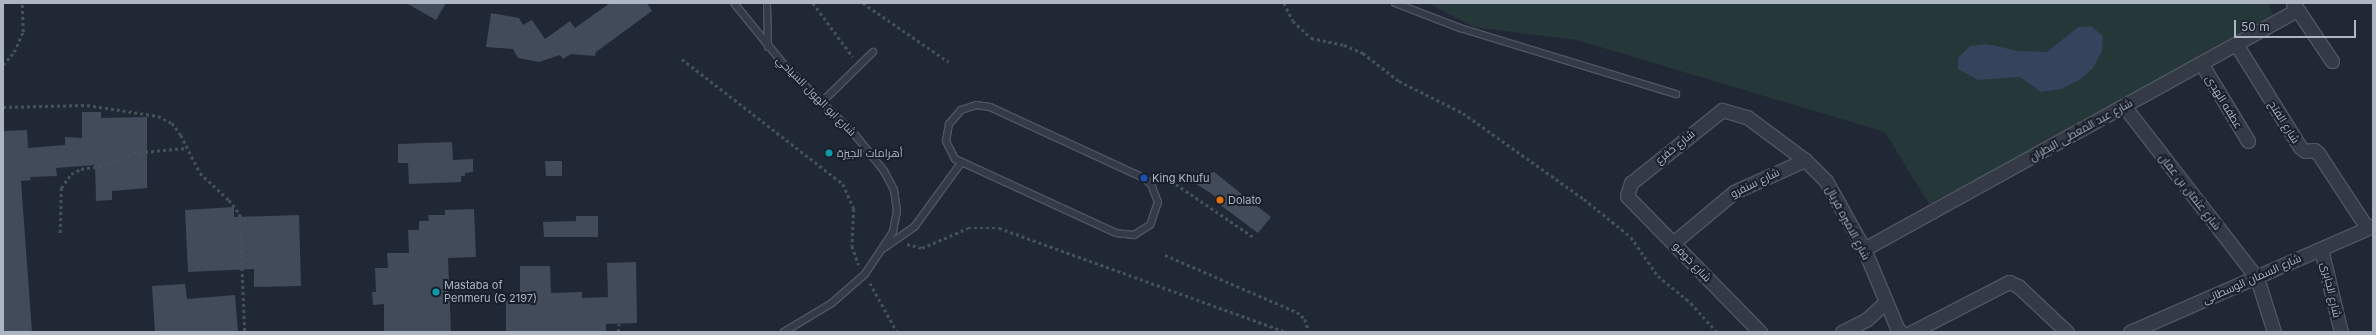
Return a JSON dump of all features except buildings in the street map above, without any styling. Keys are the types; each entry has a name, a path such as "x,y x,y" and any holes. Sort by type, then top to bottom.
{"street":[{"name":"شارع عبد المعطى البطران","path":"1864,249 2236,44 2295,7"},
{"path":"2295,7 2332,61"},
{"name":"شارع الفتح","path":"2236,44 2300,147 2305,151 2314,150 2318,152 2370,227"},
{"name":"عطفه الهدى","path":"2201,63 2248,141"},
{"name":"شارع عثمان بن عفان","path":"2124,106 2257,278"},
{"name":"شارع الاميره فريال","path":"1728,110 1747,117 1805,160 1833,190 1864,249 1886,302 1901,332"},
{"name":"شارع خفرع","path":"1626,192 1630,183 1712,117 1728,110"},
{"name":"شارع سنفرو","path":"1673,243 1734,192 1805,160"},
{"name":"شارع خوفو","path":"1626,192 1633,204 1760,332"},
{"name":"شارع السمان الوسطانى","path":"2130,332 2257,278 2370,227"},
{"name":"شارع الجابرى","path":"2321,249 2341,332"},
{"path":"2257,278 2274,332"},
{"path":"1912,332 2008,282 2018,286 2067,332"},
{"path":"1842,332 1867,320 1886,302"}],"lane":[{"name":"شارع ابو الهول السياحي","path":"734,3 768,47 870,153 894,190 896,211 893,232 884,249 865,274 832,303 784,332"},
{"path":"767,3 768,47"},
{"path":"1395,3 1460,28 1676,94"},
{"path":"821,103 873,52"},
{"path":"983,106 1144,178 1156,193 1156,212 1150,225 1143,231 1124,235 961,163 948,148 946,132 949,124 965,108 983,106"},
{"path":"884,249 900,239 928,212 961,163"}],"path":[{"path":"3,65 14,52 24,32 22,3"},
{"path":"813,3 859,65"},
{"path":"863,3 949,62"},
{"path":"1284,3 1293,21 1311,38 1344,45 1363,53 1399,81 1463,113 1578,195 1631,237 1658,276 1695,307 1717,332"},
{"path":"682,59 843,184 854,209 854,254 897,332"},
{"path":"3,107 87,105 158,116 177,128 186,148 206,182 229,200 240,214 245,332"},
{"path":"60,233 61,188 71,174 81,169 105,165 133,153 186,148"},
{"path":"1144,178 1176,184 1255,238"},
{"path":"900,239 915,248 922,248 968,228 999,228 1286,332"},
{"path":"1165,255 1297,312 1305,319 1309,332"},
{"path":"618,332 619,324"}],"shaded area":[{"path":"1428,3 2269,3 2275,24 1929,204 1885,132 1577,40 1473,27"}],"water":[{"path":"2091,26 2103,36 2102,51 2093,68 2081,79 2061,89 2041,92 2020,77 1978,80 1958,69 1958,58 1970,46 1987,44 2018,51 2047,52 2078,27"}],"place":[{"name":"أهرامات الجيزة","path":"829,153"},
{"name":"King Khufu","path":"1144,178"},
{"name":"Dolato","path":"1220,200"},
{"name":"Mastaba of Penmeru (G 2197)","path":"436,292"}]}
